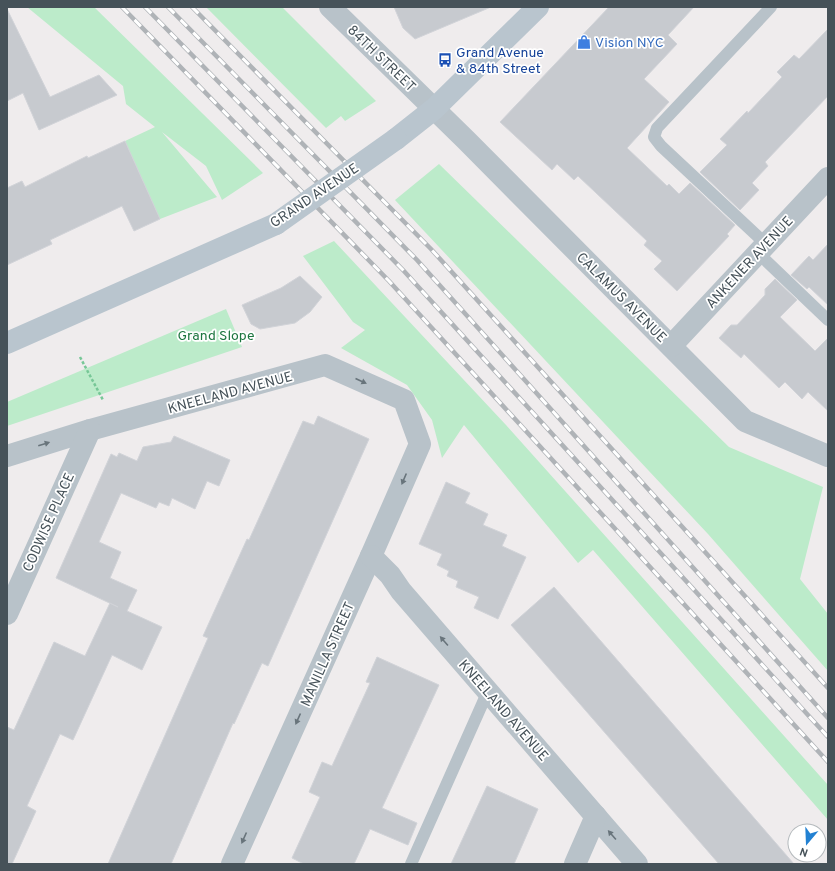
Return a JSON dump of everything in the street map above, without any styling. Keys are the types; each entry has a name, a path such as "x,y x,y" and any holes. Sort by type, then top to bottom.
{"main road":[{"name":"GRAND AVENUE","path":"7,343 276,224 396,139 434,109 538,7"}],"street":[{"name":"84TH STREET","path":"330,7 434,109"},
{"name":"CALAMUS AVENUE","path":"434,109 745,421 828,456"},
{"name":"ANKENER AVENUE","path":"671,346 828,178"},
{"name":"KNEELAND AVENUE","path":"7,456 90,430 325,365 404,400 420,444"},
{"name":"CODWISE PLACE","path":"7,614 90,430"},
{"name":"MANILLA STREET","path":"232,864 420,444"},
{"name":"KNEELAND AVENUE","path":"371,556 390,575 402,591 637,864"},
{"path":"575,864 596,816"}],"lane":[{"path":"771,7 657,128 654,136 667,152 762,248 828,320"},
{"path":"411,864 488,691"}],"path":[{"path":"80,357 103,400"}],"green space":[{"path":"27,7 94,7 263,173 222,200 206,166 162,132 217,197 160,219 125,141 155,127 126,104 123,86"},
{"path":"206,7 282,7 376,101 345,121 341,116 326,128"},
{"path":"439,164 729,447 823,487 800,579 828,614 828,671 708,534 395,200"},
{"path":"334,241 506,425 828,785 828,820 593,550 578,563 464,425 442,458 432,420 407,385 341,348 365,330 353,322 303,256"},
{"name":"Grand Slope","path":"226,309 242,347 7,426 7,402"}],"building":[{"path":"394,7 491,7 415,39 403,28"},
{"path":"609,7 694,7 668,35 677,44 644,79 669,102 627,148 667,186 669,184 679,194 690,183 735,225 727,234 729,236 677,291 654,269 662,261 644,245 647,241 578,176 574,180 557,164 552,170 500,122"},
{"path":"7,9 50,97 99,75 117,95 39,130 23,93 7,101"},
{"path":"828,29 828,96 765,162 768,166 752,183 759,190 740,210 700,172 727,145 720,139 747,111 748,113 782,77 777,72 794,55 799,59"},
{"path":"125,141 160,219 134,231 122,206 50,240 52,244 7,265 7,188 22,181 25,187 87,156 88,158"},
{"path":"828,244 828,305 809,287 807,289 791,275 809,256 813,260"},
{"path":"300,276 322,297 310,312 295,323 260,329 251,324 242,305 281,288"},
{"path":"775,279 797,300 780,317 815,351 828,338 828,411 808,392 802,399 785,382 779,388 744,354 741,358 719,338 731,325 737,325 765,295 765,289"},
{"path":"318,416 369,439 268,666 262,663 234,724 233,723 171,864 108,864 208,638 203,636 247,539 249,540 303,421 314,425"},
{"path":"174,436 230,460 219,486 207,481 195,509 172,498 169,506 159,502 156,508 121,493 99,542 121,552 110,578 137,590 127,611 162,627 142,670 112,655 73,740 60,734 27,806 36,811 12,864 7,864 7,727 14,730 54,642 85,656 110,603 56,578 111,454 117,457 119,453 137,461 143,447 171,442"},
{"path":"446,482 470,493 465,503 488,514 483,525 507,535 502,546 526,557 498,619 474,608 479,597 456,587 458,581 447,576 449,571 437,565 442,554 419,544"},
{"path":"554,587 787,856 787,863 794,864 719,864 511,625"},
{"path":"377,657 439,685 382,808 417,823 408,845 370,829 354,864 304,864 292,858 320,797 309,792 322,762 332,766 370,683 366,682"},
{"path":"487,786 538,809 514,864 451,864"}],"railway":[{"path":"122,7 389,281 828,762"},
{"path":"145,7 403,270 828,737"},
{"path":"168,7 417,260 828,718"},
{"path":"192,7 431,249 828,688"}],"place":[{"name":"Vision NYC","path":"584,42"},
{"name":"Grand Avenue & 84th Street","path":"445,60"}]}
